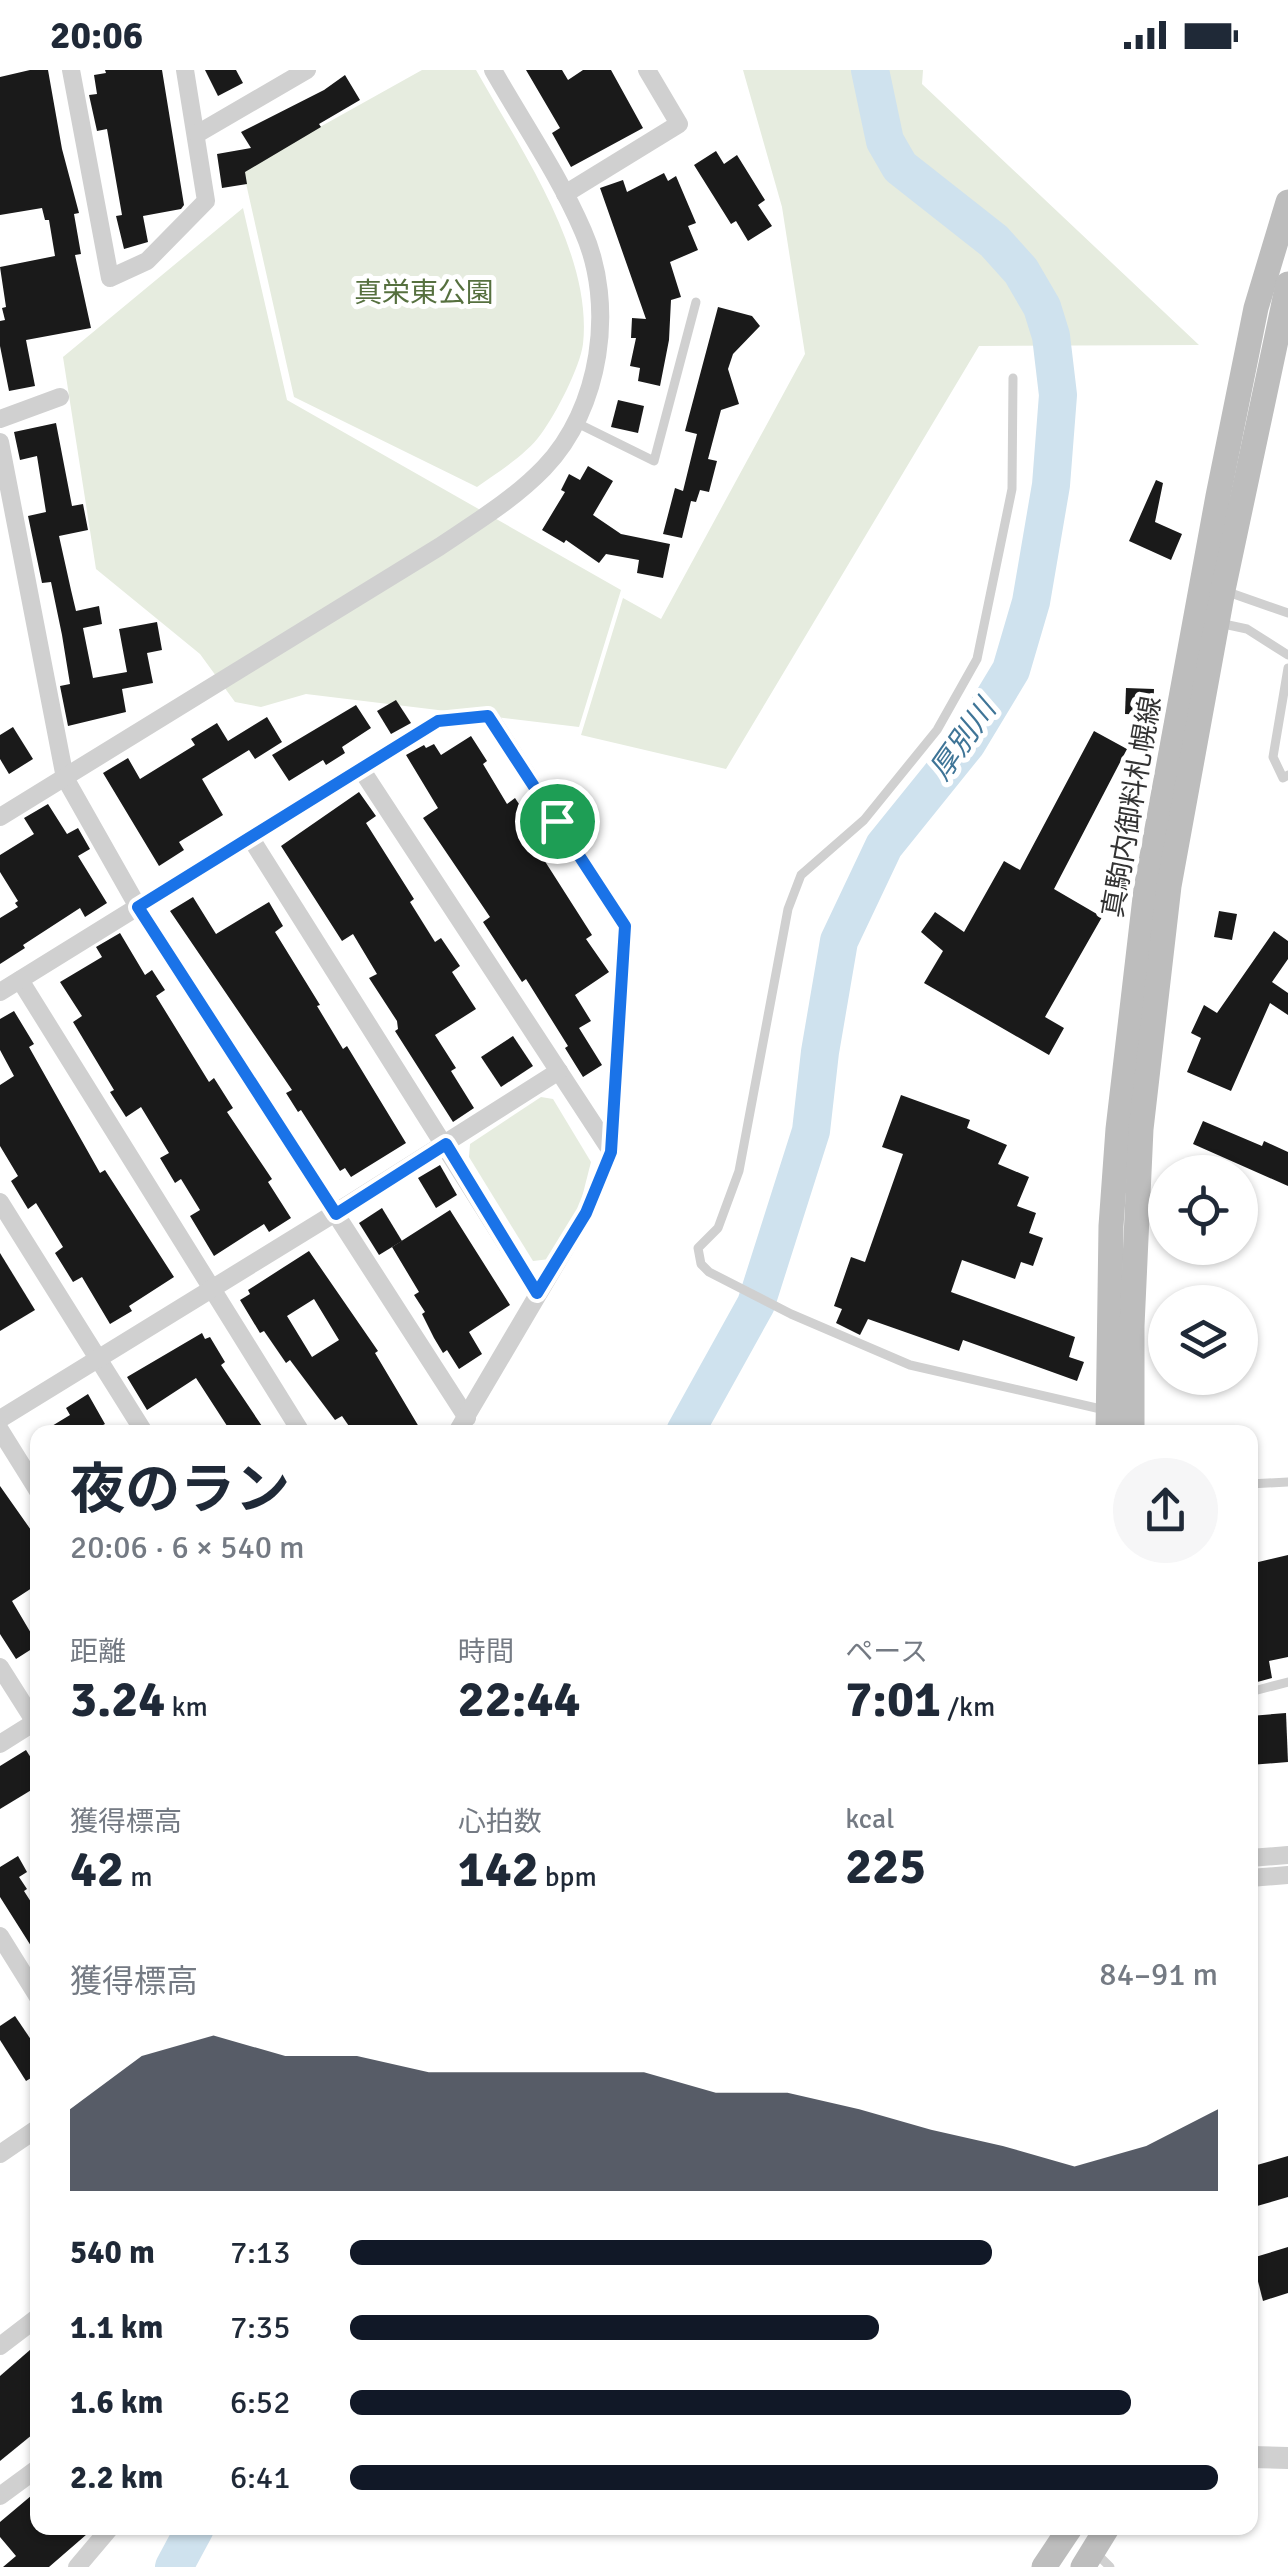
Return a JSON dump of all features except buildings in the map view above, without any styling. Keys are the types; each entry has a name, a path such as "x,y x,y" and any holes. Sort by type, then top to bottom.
{"main road":[{"name":"真駒内御料札幌線","path":"1108,1422 1118,1129 1146,889 1256,308 1288,202"},
{"name":"真駒内御料札幌線","path":"1132,1425 1132,1326 1142,1129 1169,886 1224,590 1288,284"},
{"path":"1044,2567 1065,2535"},
{"path":"1096,2562 1106,2535"}],"street":[{"path":"71,70 110,278 147,262 206,201 185,70"},
{"path":"197,134 308,70"},
{"path":"0,818 440,547 510,499 547,466 576,422 594,370 601,313 597,274 585,234 566,194 493,70"},
{"path":"566,194 679,124 648,70"},
{"path":"0,419 60,397"},
{"path":"0,442 65,778 138,907 336,1214 462,1425 586,1213 611,1152 625,926 488,716 438,721 138,907 0,992"},
{"path":"361,769 611,1152"},
{"path":"250,837 537,1293"},
{"path":"20,980 297,1425"},
{"path":"0,1419 336,1214 558,1071"},
{"path":"0,1202 140,1425"},
{"path":"0,1430 30,1478"},
{"path":"0,1666 30,1714"},
{"path":"0,1744 30,1726"},
{"path":"1258,1857 1288,1854"},
{"path":"1258,1877 1288,1875"},
{"path":"0,1936 30,1983"},
{"path":"0,2154 30,2133"},
{"path":"0,2346 30,2324"},
{"path":"1258,2456 1288,2458"},
{"path":"0,2496 30,2474"},
{"path":"77,2567 104,2535"}],"lane":[{"path":"576,422 654,461 696,302"},
{"path":"1014,378 1012,489 977,659 936,730 864,820 801,876 788,909 739,1172 718,1228 698,1248 701,1264 709,1272 791,1314 910,1366 1108,1422"},
{"path":"1224,590 1288,613"},
{"path":"1218,623 1248,629 1288,655"},
{"path":"1288,668 1283,717 1272,757 1283,778 1288,775"},
{"path":"1258,1484 1288,1482"},
{"path":"1258,1690 1288,1682"}],"green space":[{"name":"真栄東公園","path":"422,70 476,70 549,201 577,273 583,309 581,354 553,415 528,449 477,487 294,397 243,170"},
{"path":"743,70 923,70 922,84 1199,345 979,346 726,769 581,735 623,598 661,619 805,354 782,207"},
{"path":"243,208 287,400 621,590 579,727 306,694 261,707 235,702 200,654 96,569 63,357"},
{"path":"541,1097 553,1099 591,1162 579,1209 550,1259 533,1261 469,1157 470,1144"}],"waterway":[{"name":"厚別川","path":"689,1425 756,1304 811,1131 839,941 884,846 967,743 1011,670 1031,602 1051,485 1058,395 1051,336 1042,307 1021,271 994,241 900,167 885,141 870,70"},
{"name":"厚別川","path":"174,2567 191,2535"}],"route":[{"path":"488,716 557,821 625,926 611,1152 586,1213 537,1293 446,1144 336,1214 138,907 438,721 488,716"}]}
